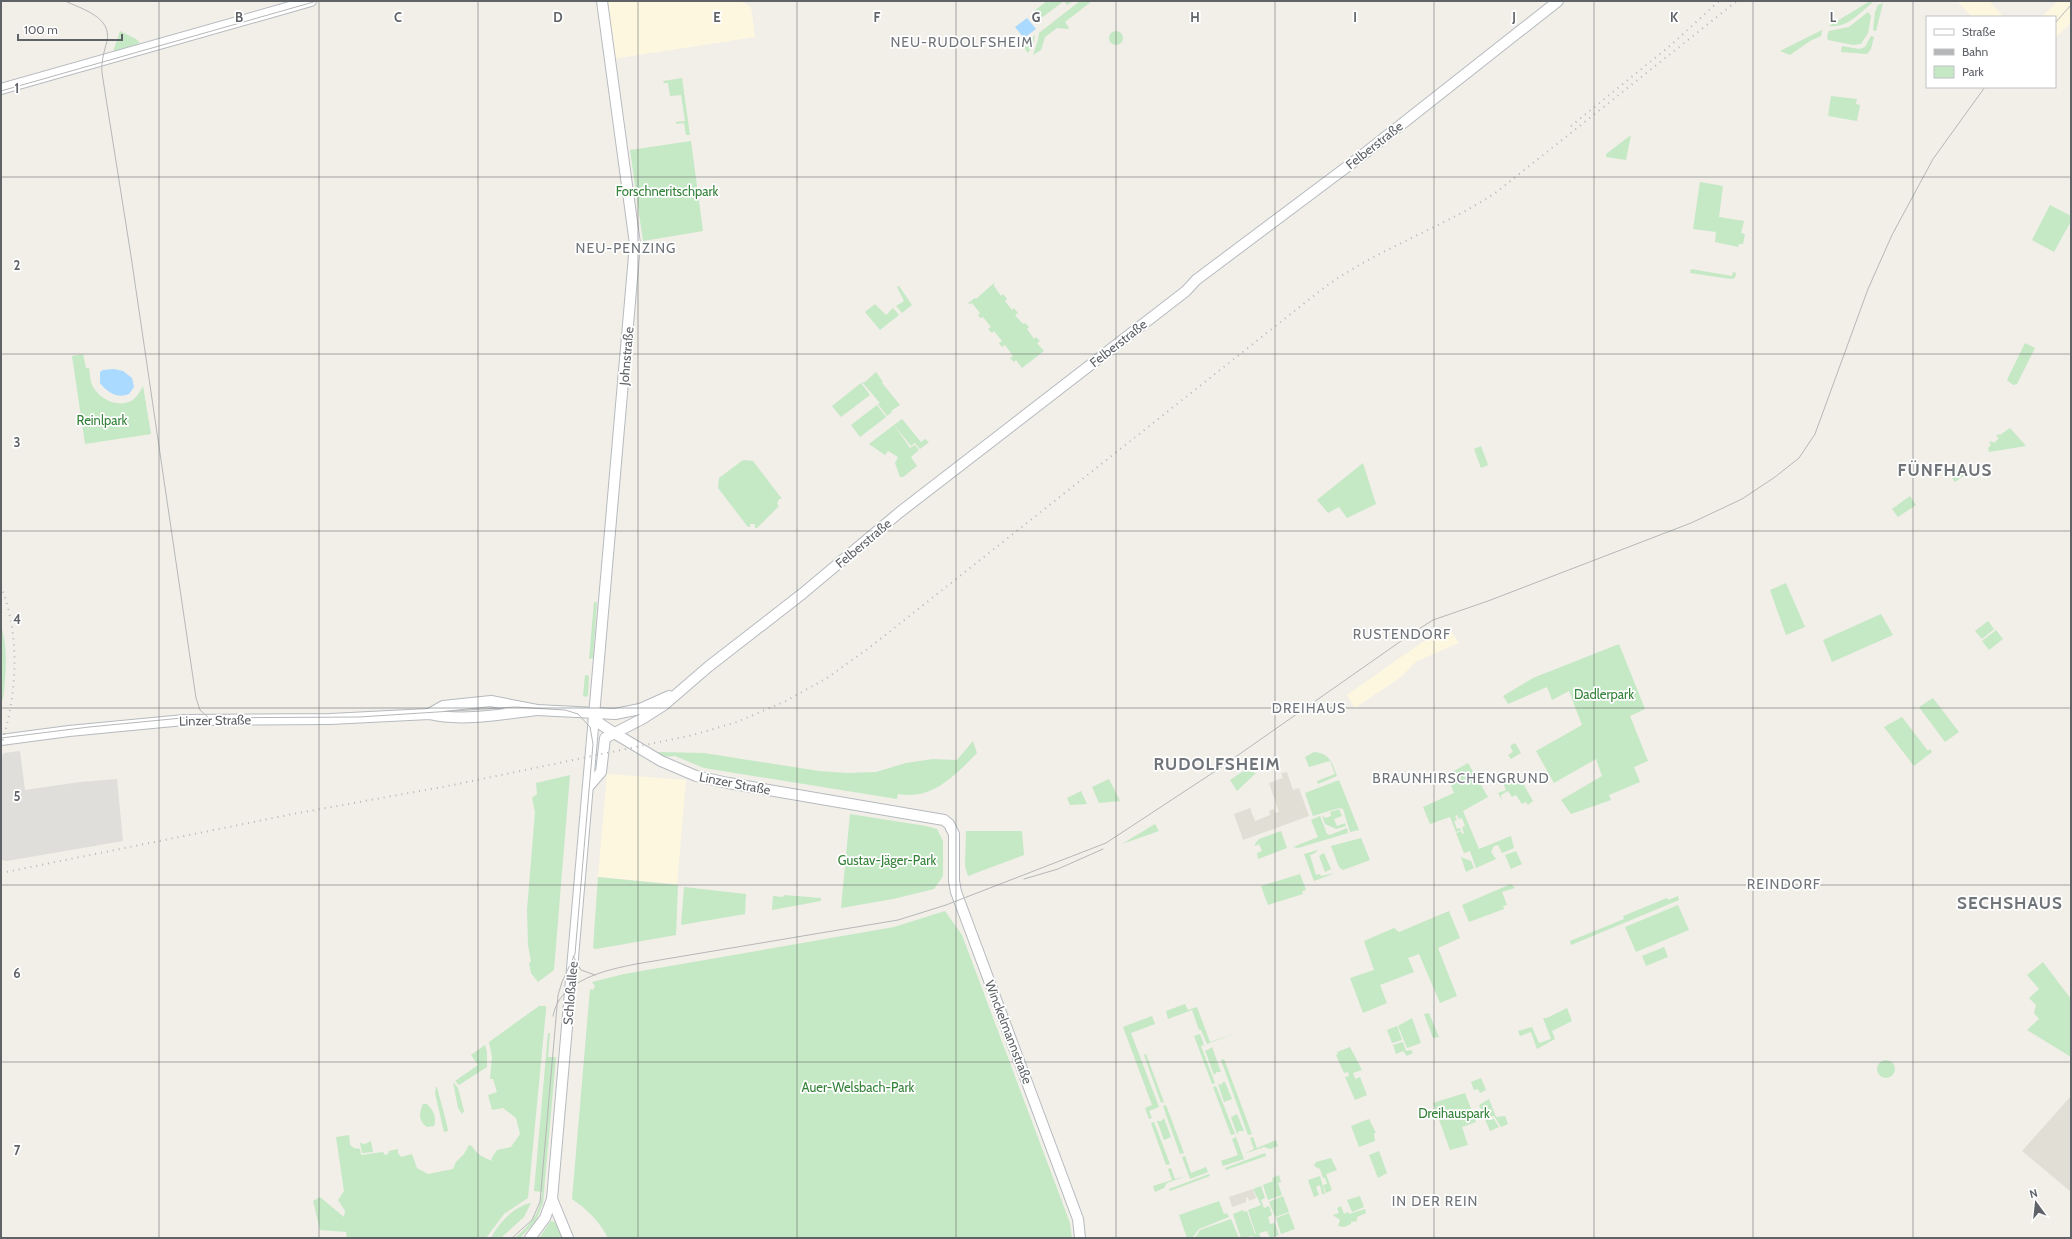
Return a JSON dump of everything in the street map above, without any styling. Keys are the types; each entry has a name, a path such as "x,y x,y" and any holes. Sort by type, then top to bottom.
{"main road":[{"path":"1,89 310,1"},
{"name":"Johnstraße","path":"594,713 635,244 602,1"},
{"name":"Felberstraße","path":"614,733 658,708 802,594 900,512 1184,293 1197,279 1354,161 1558,1"},
{"name":"Felberstraße","path":"594,713 616,714 640,709 681,690"},
{"name":"Linzer Straße","path":"1,740 81,729 184,720 336,718 430,714 443,706 491,701 537,710 594,713 599,723 614,733 661,761 696,776 847,804 935,817 949,824"},
{"name":"Schloßallee","path":"530,1238 545,1218 552,1199 594,713"},
{"path":"588,787 601,772 605,738 614,733"},
{"name":"Winckelmannstraße","path":"949,824 954,834 954,881 956,892 1078,1219 1080,1238"},
{"name":"Schloßallee","path":"552,1199 568,1238"}],"shaded area":[{"path":"605,1 740,1 751,7 755,37 613,59"},
{"path":"1957,1 1989,1 2003,16 1971,16"},
{"path":"2058,1 2071,1 2071,23 2056,37 2056,16 2042,16"},
{"path":"1449,628 1459,643 1417,661 1401,677 1355,708 1347,695 1421,643"},
{"path":"20,751 25,790 80,782 117,779 123,841 7,861 1,860 1,757 4,753"},
{"path":"1287,772 1293,790 1299,788 1309,816 1243,840 1234,814 1250,808 1255,821 1270,815 1269,811 1274,809 1275,813 1279,812 1269,783 1283,778 1281,773"},
{"path":"607,774 686,780 677,884 598,877"},
{"path":"2071,1096 2071,1192 2022,1151"},
{"path":"1253,1189 1256,1198 1249,1201 1248,1197 1246,1198 1246,1202 1232,1207 1229,1197"}],"green space":[{"path":"1047,1 1064,1 1040,19 1034,11"},
{"path":"1064,1 1073,1 1067,5"},
{"path":"1080,1 1092,1 1065,22 1069,28 1068,29 1057,28 1045,37 1041,50 1033,55 1039,33"},
{"path":"1872,1 1872,3 1847,23 1829,26"},
{"path":"1883,3 1876,31 1873,30 1875,12 1878,5"},
{"path":"1868,12 1871,16 1868,33 1861,44 1853,45 1828,40 1827,36 1829,31 1849,27"},
{"path":"1822,30 1821,36 1810,41 1790,55 1780,51"},
{"path":"120,31 136,39 140,43 113,52"},
{"path":"1113,31 1119,31 1123,35 1123,41 1119,45 1113,45 1109,41 1109,35"},
{"path":"1035,35 1033,44 1028,53 1022,45"},
{"path":"1871,36 1874,37 1871,49 1867,54 1841,52 1842,46 1859,49 1865,47"},
{"path":"682,78 690,135 686,135 684,123 676,124 676,122 685,121 681,95 670,96 668,83 664,83 663,81"},
{"path":"1831,96 1857,99 1856,104 1860,105 1857,121 1828,116"},
{"path":"1631,135 1626,160 1606,157 1606,154"},
{"name":"Forschneritschpark","path":"691,141 703,231 643,241 630,150"},
{"path":"1700,182 1723,186 1719,217 1744,221 1741,233 1745,234 1743,244 1739,244 1738,247 1715,242 1716,232 1693,229"},
{"path":"2050,205 2071,216 2071,221 2054,252 2032,240"},
{"path":"1691,269 1732,276 1733,272 1736,273 1735,278 1731,279 1690,273"},
{"path":"994,283 994,286 1001,296 1003,294 1007,299 1005,301 1012,310 1014,308 1018,313 1015,315 1023,324 1025,323 1029,327 1027,329 1034,339 1036,337 1040,341 1037,343 1044,351 1022,368 1016,360 1014,362 1010,358 1013,356 1005,345 1002,347 999,343 1002,341 994,331 992,333 988,329 991,327 983,317 980,318 978,315 980,313 972,303 968,303 975,298 976,299"},
{"path":"899,286 912,305 902,313 896,306 904,301 897,287"},
{"path":"875,304 886,315 893,308 899,315 880,330 865,312"},
{"path":"2025,343 2035,348 2017,384 2013,385 2007,380"},
{"name":"Reinlpark","path":"83,354 86,368 89,368 93,387 105,399 115,403 126,403 135,398 143,386 151,434 85,444 72,356"},
{"path":"876,372 883,382 882,383 900,405 891,411 892,412 887,416 878,404 880,403 862,382 865,382"},
{"path":"861,383 870,395 841,417 832,406"},
{"path":"877,405 886,417 860,437 851,425"},
{"path":"902,419 921,442 925,439 929,442 920,449 915,443 911,446 894,425"},
{"path":"894,425 910,448 915,445 919,450 911,457 917,466 903,477 900,477 895,463 898,457 888,451 885,455 869,444"},
{"path":"2010,428 2026,446 1989,452 1988,448 1991,445 1989,443 1992,441 1994,443 1999,438 1996,436"},
{"path":"1481,446 1488,465 1481,468 1474,449"},
{"path":"743,460 753,461 782,499 779,499 777,504 779,506 757,528 755,528 755,524 750,524 750,527 748,527 718,488 719,478"},
{"path":"1363,463 1376,504 1347,518 1339,507 1328,513 1317,500"},
{"path":"1962,469 1966,474 1955,482 1952,478 1953,472"},
{"path":"1910,496 1916,505 1898,517 1892,509"},
{"path":"1786,583 1805,627 1786,635 1770,590"},
{"path":"594,602 597,602 593,658 589,659"},
{"path":"1881,614 1893,635 1832,662 1823,640"},
{"path":"1988,621 1994,629 1982,639 1975,631"},
{"path":"1,624 5,643 6,662 3,700 1,698"},
{"path":"1996,630 2003,639 1989,650 1982,641"},
{"name":"Dadlerpark","path":"1619,644 1645,709 1630,716 1648,761 1634,767 1640,782 1609,795 1611,800 1571,814 1561,800 1602,776 1596,759 1554,783 1536,751 1582,725 1569,691 1552,700 1547,687 1508,704 1503,696 1533,678"},
{"path":"585,675 589,676 588,695 586,697 583,696"},
{"path":"1933,698 1959,732 1945,742 1919,707"},
{"path":"1902,717 1928,751 1930,749 1932,752 1914,766 1884,727"},
{"path":"973,741 977,753 951,778 932,790 910,795 898,794 897,799 704,768 675,756 664,757 657,752 704,753 819,771 847,773 876,772 906,763 933,759 957,760"},
{"path":"1515,743 1521,753 1511,759 1508,755 1513,752 1510,746"},
{"path":"1314,752 1324,754 1330,760 1337,776 1318,784 1317,781 1335,774 1330,761 1309,767 1305,757"},
{"path":"1468,763 1488,797 1463,811 1479,849 1511,836 1514,848 1502,853 1498,845 1494,846 1491,852 1496,859 1476,868 1470,851 1464,853 1456,833 1461,831 1462,834 1464,833 1462,827 1465,826 1462,818 1459,819 1457,815 1455,816 1457,820 1454,821 1457,829 1460,828 1461,830 1456,832 1450,817 1430,824 1423,807 1454,793 1447,775"},
{"path":"1245,770 1256,773 1237,791 1230,780"},
{"path":"570,775 554,970 538,982 531,973 528,945 527,910 535,812 532,798 537,794 536,783"},
{"path":"1513,777 1517,782 1521,780 1533,801 1528,805 1526,802 1522,804 1516,795 1512,797 1508,791 1501,795 1502,800 1498,793 1506,790 1503,783"},
{"path":"1109,779 1120,801 1099,803 1092,787"},
{"path":"1339,780 1359,830 1350,832 1343,809 1339,808 1313,816 1305,793"},
{"path":"1081,791 1087,804 1070,805 1067,798"},
{"path":"1339,809 1342,816 1334,819 1337,826 1345,823 1346,826 1336,829 1325,824 1322,815 1325,818 1331,816 1330,812"},
{"name":"Gustav-Jäger-Park","path":"850,814 937,829 943,841 943,876 934,889 893,899 841,908"},
{"path":"1320,816 1327,834 1330,835 1347,828 1348,833 1298,848 1293,847 1318,837 1311,820"},
{"path":"1155,824 1159,831 1122,844"},
{"path":"966,831 1022,831 1024,855 968,876 965,866"},
{"path":"1281,831 1287,848 1258,859 1257,853 1262,851 1259,844 1255,846 1255,844 1259,839"},
{"path":"1361,838 1370,860 1343,870 1339,867 1331,846"},
{"path":"1318,850 1310,855 1316,875 1320,874 1321,876 1335,873 1314,881 1304,854"},
{"path":"1516,851 1522,864 1511,869 1505,855"},
{"path":"1324,853 1331,869 1325,872 1319,856"},
{"path":"1461,857 1471,861 1474,868 1466,872"},
{"path":"1300,874 1306,890 1302,891 1303,894 1268,905 1261,886"},
{"path":"598,877 678,885 676,935 596,949 593,948"},
{"path":"1511,884 1515,888 1502,892 1507,905 1503,906 1504,909 1469,922 1462,905"},
{"path":"684,887 746,894 745,914 681,925"},
{"path":"784,895 821,898 821,901 772,910 773,896 783,897"},
{"path":"1678,896 1679,900 1571,945 1570,941 1624,919 1623,916 1667,898 1668,900"},
{"path":"1678,905 1689,930 1636,952 1625,927"},
{"name":"Auer-Welsbach-Park","path":"945,911 962,935 1070,1223 1072,1238 608,1238 593,1216 572,1199 590,989 593,990 595,986 592,982 624,974 894,927"},
{"path":"1449,911 1460,938 1438,948 1457,996 1440,1003 1419,954 1408,958 1414,972 1380,985 1387,1003 1363,1013 1350,978 1374,970 1364,941 1394,928 1399,932"},
{"path":"968,937 1012,1055 1010,1055"},
{"path":"1664,947 1668,957 1646,966 1642,956"},
{"path":"2043,962 2071,999 2071,1057 2027,1030 2039,1019 2034,1013 2036,1005 2029,998 2039,989 2027,975"},
{"path":"1185,1004 1188,1010 1197,1007 1210,1042 1236,1033 1207,1044 1201,1030 1199,1030 1192,1010 1168,1019 1166,1011"},
{"path":"539,1006 546,1006 546,1010 528,1198 504,1214 486,1238 347,1238 346,1232 320,1230 313,1201 320,1197 344,1217 345,1211 338,1200 344,1191 336,1137 349,1135 350,1145 354,1148 360,1149 361,1155 383,1152 385,1155 388,1154 389,1151 398,1149 398,1153 401,1157 412,1154 417,1168 428,1174 453,1169 456,1162 464,1154 469,1145 487,1159 493,1161 491,1159 497,1150 511,1147 520,1134 516,1118 503,1108 492,1110 488,1095 497,1092 493,1079 490,1079 492,1057 489,1042"},
{"path":"1567,1008 1572,1021 1552,1031 1555,1039 1537,1049 1531,1032 1520,1036 1518,1031 1532,1027 1539,1043 1551,1039 1543,1018 1547,1018"},
{"path":"1429,1013 1439,1037 1433,1038 1424,1014"},
{"path":"1152,1016 1155,1024 1131,1033 1159,1107 1149,1111 1152,1118 1149,1119 1145,1108 1152,1105 1123,1027"},
{"path":"1412,1018 1421,1043 1407,1048 1398,1026"},
{"path":"1397,1026 1402,1040 1392,1043 1387,1030"},
{"path":"548,1033 550,1033 548,1057 556,1057 543,1203 536,1221 520,1238 515,1238 534,1218 541,1200 542,1192 534,1191"},
{"path":"1200,1034 1204,1045 1201,1046 1215,1083 1212,1084 1194,1036"},
{"path":"1403,1042 1406,1051 1411,1050 1413,1053 1407,1056 1403,1051 1396,1054 1393,1045"},
{"path":"485,1045 487,1052 487,1067 459,1085 455,1081 478,1065 471,1055"},
{"path":"1212,1047 1221,1072 1217,1072 1214,1075 1205,1050"},
{"path":"1350,1047 1362,1070 1353,1073 1355,1079 1360,1077 1367,1095 1355,1100 1345,1077 1349,1076 1348,1072 1344,1073 1336,1055 1338,1054 1337,1052"},
{"path":"1146,1054 1164,1102 1161,1103 1144,1055"},
{"path":"1224,1059 1252,1134 1248,1135 1221,1060"},
{"path":"1886,1060 1892,1063 1895,1069 1892,1075 1886,1078 1880,1075 1877,1069 1880,1063"},
{"path":"1015,1063 1072,1217 1071,1217"},
{"path":"1481,1078 1486,1090 1480,1093 1478,1089 1474,1090 1471,1082"},
{"path":"453,1082 458,1088 464,1111 462,1114 458,1108"},
{"path":"1225,1082 1232,1099 1224,1102 1218,1084 1221,1085"},
{"path":"1216,1086 1235,1134 1231,1135 1213,1087"},
{"path":"436,1087 448,1131 444,1132 435,1093"},
{"name":"Dreihauspark","path":"1465,1093 1476,1122 1462,1127 1468,1145 1450,1150 1433,1103"},
{"path":"1489,1099 1496,1117 1505,1116 1508,1124 1501,1127 1494,1116 1489,1117 1490,1120 1494,1119 1499,1127 1490,1131 1479,1105"},
{"path":"423,1104 427,1104 433,1111 435,1117 434,1126 427,1127 422,1122 420,1114"},
{"path":"1166,1105 1184,1153 1180,1154 1163,1106"},
{"path":"1237,1114 1244,1131 1239,1131 1237,1134 1231,1117"},
{"path":"1164,1118 1171,1137 1164,1140 1157,1121 1161,1121"},
{"path":"1369,1119 1376,1133 1374,1133 1375,1141 1359,1147 1351,1126"},
{"path":"1154,1122 1170,1164 1166,1165 1151,1123"},
{"path":"1236,1137 1244,1159 1223,1166 1221,1161 1238,1155 1232,1139"},
{"path":"1253,1137 1257,1148 1276,1140 1278,1146 1270,1149 1264,1147 1244,1154 1254,1149 1250,1138"},
{"path":"371,1141 373,1152 362,1153 360,1143 365,1144"},
{"path":"1379,1151 1387,1173 1378,1178 1369,1155"},
{"path":"1265,1153 1266,1156 1226,1170 1225,1168"},
{"path":"1185,1156 1191,1173 1206,1167 1208,1172 1190,1179 1182,1157"},
{"path":"1331,1158 1337,1170 1326,1174 1332,1190 1326,1193 1323,1185 1327,1184 1325,1178 1323,1178 1320,1169 1314,1166 1316,1162"},
{"path":"1171,1168 1175,1179 1186,1176 1167,1183 1164,1188 1155,1192 1153,1186 1172,1180 1168,1169"},
{"path":"1209,1174 1210,1176 1170,1191 1169,1189"},
{"path":"1279,1175 1281,1182 1278,1183 1282,1195 1268,1200 1263,1185 1273,1181 1272,1178"},
{"path":"1320,1176 1325,1194 1322,1194 1320,1185 1316,1187 1319,1195 1314,1197 1308,1180"},
{"path":"1261,1186 1265,1198 1261,1200 1264,1208 1269,1206 1272,1215 1268,1217 1270,1224 1275,1223 1279,1235 1270,1238 1267,1231 1259,1233 1261,1238 1254,1238 1253,1236 1241,1238 1233,1214 1243,1210 1244,1212 1247,1211 1256,1234 1248,1210 1261,1205 1253,1189"},
{"path":"1283,1196 1289,1212 1275,1217 1269,1202"},
{"path":"1360,1196 1364,1207 1352,1212 1347,1200"},
{"path":"1219,1201 1224,1214 1227,1213 1229,1217 1199,1229 1193,1237 1194,1238 1187,1238 1179,1215"},
{"path":"531,1203 524,1217 502,1237 491,1238 498,1227 513,1211"},
{"path":"1341,1206 1344,1214 1365,1209 1366,1213 1357,1217 1357,1221 1351,1222 1351,1224 1344,1227 1338,1226 1340,1220 1333,1215 1339,1213 1337,1208"},
{"path":"1289,1213 1295,1229 1281,1234 1276,1218"},
{"path":"1231,1219 1239,1238 1195,1238 1200,1230"},
{"path":"551,1221 555,1222 562,1238 539,1238"}],"water":[{"path":"1027,18 1036,29 1024,38 1015,27"},
{"path":"114,369 123,371 132,378 134,387 129,394 120,396 113,394 100,383 100,372 103,370"}],"tram line":[{"path":"65,1 94,15 105,26 107,33 107,41 102,61 102,73 131,256 196,698 200,710 210,719"},
{"path":"1,91 317,1"},
{"path":"2056,22 2071,5"},
{"path":"553,1016 557,1004 564,994 574,985 598,974 636,964 898,920 946,905 1106,843 1214,772 1433,620 1488,601 1691,523 1742,499 1775,477 1799,458 1815,434 1868,289 1892,235 1933,159 1984,88"},
{"path":"1,738 89,727 182,718 359,717 515,707 565,710 578,714 590,727 593,744 575,954 562,982 558,995 540,1202 532,1220 512,1238"},
{"path":"1024,879 1058,869 1103,849"},
{"path":"573,956 581,970 595,975"}],"railway":[{"path":"1571,126 1671,45 1719,1"},
{"path":"1,873 293,814 453,785 693,735 737,722 786,701 827,678 869,648 1321,290 1363,263 1451,219 1494,194 1737,1"},
{"path":"1,586 12,626 14,646 11,706 1,746"}],"district":[{"name":"NEU-RUDOLFSHEIM","path":"962,42"},
{"name":"NEU-PENZING","path":"626,248"},
{"name":"FÜNFHAUS","path":"1945,470"},
{"name":"RUSTENDORF","path":"1402,634"},
{"name":"DREIHAUS","path":"1309,708"},
{"name":"RUDOLFSHEIM","path":"1217,764"},
{"name":"BRAUNHIRSCHENGRUND","path":"1461,778"},
{"name":"REINDORF","path":"1784,884"},
{"name":"SECHSHAUS","path":"2010,903"},
{"name":"IN DER REIN","path":"1435,1201"}]}
